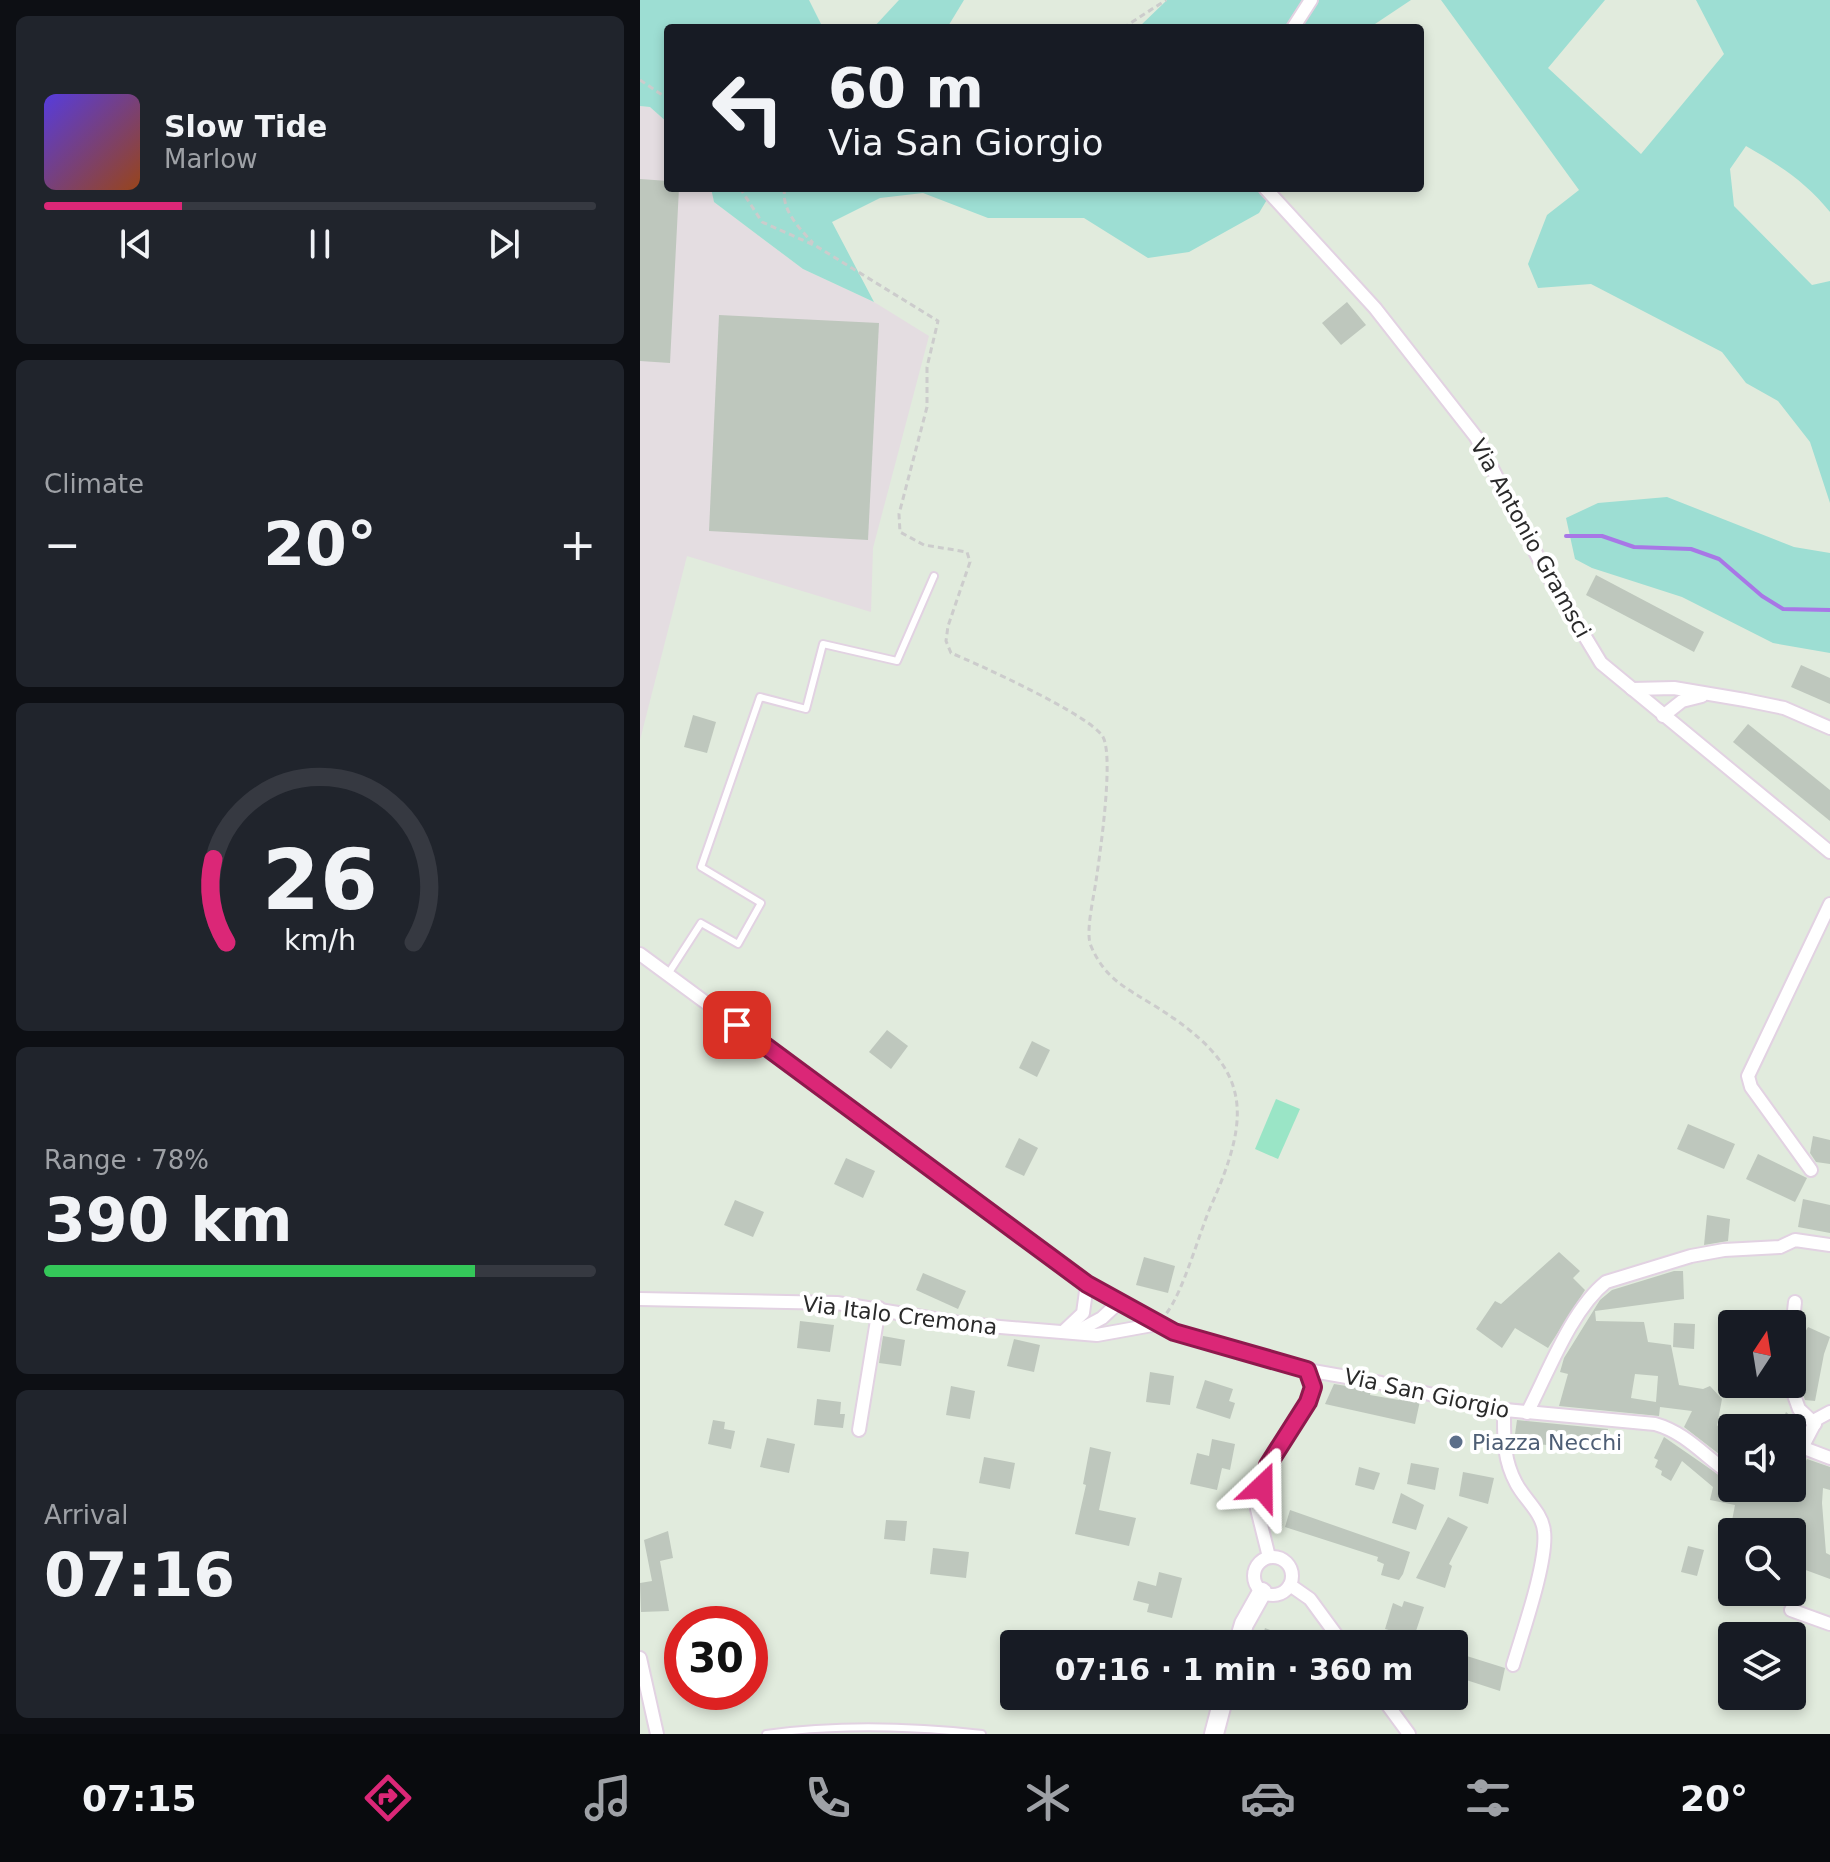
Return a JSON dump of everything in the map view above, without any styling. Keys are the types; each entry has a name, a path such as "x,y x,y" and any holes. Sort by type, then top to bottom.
{"street":[{"path":"1296,24 1311,0"},
{"name":"Via Antonio Gramsci","path":"1269,192 1375,308 1476,437 1543,567 1601,663 1830,852"},
{"path":"1632,689 1674,688 1784,708 1830,728"},
{"path":"1663,716 1682,701 1704,695"},
{"path":"1811,1170 1751,1087 1748,1076 1830,904"},
{"name":"Via San Giorgio","path":"640,954 1087,1284 1118,1303 1162,1319 1174,1332 1307,1370 1504,1410 1655,1424 1669,1428 1718,1463"},
{"path":"1527,1413 1577,1317 1595,1290 1606,1282 1691,1256 1780,1247 1795,1240 1830,1245"},
{"path":"1070,1332 1083,1313 1087,1284"},
{"name":"Via Italo Cremona","path":"640,1299 837,1303 976,1326 1097,1335 1162,1319"},
{"path":"1794,1310 1795,1302"},
{"path":"1070,1332 1102,1318 1118,1303"},
{"path":"859,1430 879,1308"},
{"path":"1269,1557 1257,1509 1268,1465 1308,1402 1313,1387 1307,1370"},
{"path":"1795,1398 1799,1409 1815,1424"},
{"path":"1504,1410 1504,1456 1516,1485 1539,1517 1544,1532 1533,1596 1513,1665"},
{"path":"1806,1444 1815,1424 1830,1412"},
{"path":"1806,1449 1830,1458"},
{"path":"1269,1557 1286,1562 1292,1573 1290,1585 1281,1594 1262,1592 1254,1581 1255,1570 1259,1563 1269,1557"},
{"path":"1290,1585 1310,1599 1333,1630"},
{"path":"1242,1630 1262,1592"},
{"path":"1791,1610 1830,1624"},
{"path":"640,1658 657,1734"},
{"path":"1214,1734 1220,1710"},
{"path":"1391,1710 1409,1734"}],"lane":[{"path":"668,974 701,923 738,944 761,903 701,867 760,697 806,709 823,644 897,661 934,576"},
{"path":"766,1734 805,1729 909,1726 982,1734"}],"path":[{"path":"1129,24 1166,0"},
{"path":"640,80 664,96"},
{"path":"743,192 762,222 816,246 938,321 927,367 927,407 899,514 900,532 924,545 967,552 970,562 948,626 946,641 951,653 1069,710 1095,725 1105,739 1104,803 1089,942 1106,975 1176,1019 1208,1046 1234,1082 1239,1114 1228,1169 1162,1319"},
{"path":"784,192 782,197 796,225 816,246"}],"shaded area":[{"path":"640,0 809,0 821,24 664,24 664,119 650,107 640,106"},
{"path":"899,0 964,0 949,24 877,24"},
{"path":"1167,0 1411,0 1375,24 1142,24"},
{"path":"1441,0 1605,0 1548,68 1641,154 1724,54 1696,0 1830,0 1830,212 1791,175 1746,146 1730,169 1734,206 1812,285 1830,281 1830,503 1810,442 1778,401 1746,383 1722,352 1591,284 1538,288 1528,264 1547,215 1579,190"},
{"path":"640,106 650,107 664,119 664,192 712,192 714,202 803,269 874,302 929,336 873,548 871,612 687,556 640,740"},
{"path":"712,192 1272,192 1259,213 1189,252 1148,258 1084,218 988,218 923,193 880,198 832,222 874,302 803,269 714,202"},
{"path":"1667,497 1794,547 1830,553 1830,653 1773,643 1682,597 1592,568 1575,559 1566,518 1598,503"}],"green space":[{"path":"1276,1099 1300,1109 1278,1159 1255,1149"}],"building":[{"path":"640,179 664,181 664,192 679,192 670,363 640,361"},
{"path":"1347,302 1366,325 1341,345 1322,323"},
{"path":"719,315 879,323 868,540 709,531"},
{"path":"1596,575 1704,632 1694,652 1586,595"},
{"path":"1801,665 1830,678 1830,704 1791,687"},
{"path":"693,715 716,722 707,753 684,747"},
{"path":"1748,724 1830,790 1830,821 1733,742"},
{"path":"887,1030 908,1046 891,1069 869,1052"},
{"path":"1032,1041 1050,1050 1037,1077 1019,1068"},
{"path":"1688,1124 1735,1144 1724,1169 1677,1149"},
{"path":"1813,1136 1830,1140 1830,1164 1816,1162 1810,1153"},
{"path":"1019,1138 1038,1148 1024,1176 1005,1167"},
{"path":"1758,1154 1807,1178 1795,1202 1746,1179"},
{"path":"846,1158 875,1171 863,1198 834,1184"},
{"path":"1803,1199 1830,1205 1830,1233 1798,1227"},
{"path":"735,1200 764,1212 753,1237 724,1225"},
{"path":"1707,1215 1730,1219 1728,1241 1704,1245"},
{"path":"1559,1252 1580,1271 1573,1278 1585,1290 1548,1348 1515,1328 1502,1348 1476,1329 1495,1301 1501,1304"},
{"path":"1144,1257 1175,1266 1168,1293 1136,1285"},
{"path":"1683,1271 1684,1299 1595,1311 1596,1321 1644,1322 1648,1342 1671,1345 1679,1385 1703,1389 1710,1386 1722,1399 1717,1426 1718,1453 1684,1427 1692,1411 1660,1407 1659,1416 1559,1406 1568,1374 1560,1372 1564,1358 1600,1300 1612,1290","holes":["1635,1374 1658,1376 1656,1402 1631,1398"]},
{"path":"923,1273 966,1291 958,1309 916,1290"},
{"path":"800,1321 834,1325 830,1352 797,1348"},
{"path":"1674,1323 1695,1324 1694,1349 1673,1347"},
{"path":"1808,1327 1830,1337 1815,1401 1804,1398"},
{"path":"883,1336 905,1340 901,1366 879,1363"},
{"path":"1014,1339 1040,1345 1034,1372 1007,1366"},
{"path":"1150,1372 1174,1376 1170,1405 1146,1402"},
{"path":"1205,1380 1233,1389 1229,1401 1235,1403 1230,1419 1196,1408"},
{"path":"1334,1384 1371,1390 1370,1395 1399,1400 1400,1396 1420,1401 1415,1424 1325,1404"},
{"path":"951,1386 975,1391 970,1419 946,1415"},
{"path":"817,1399 841,1402 840,1414 845,1414 843,1428 814,1425"},
{"path":"713,1420 725,1422 724,1429 735,1431 731,1449 708,1444"},
{"path":"1517,1420 1608,1429 1604,1452 1514,1441"},
{"path":"1664,1437 1718,1474 1718,1502 1710,1500 1713,1487 1682,1461 1671,1481 1655,1467 1658,1460 1654,1458"},
{"path":"767,1438 795,1444 789,1473 760,1467"},
{"path":"1212,1439 1235,1444 1230,1470 1222,1468 1217,1490 1190,1484 1197,1453 1209,1456"},
{"path":"1090,1447 1111,1452 1099,1510 1136,1518 1129,1546 1075,1534 1086,1485 1083,1484"},
{"path":"984,1457 1015,1463 1010,1489 979,1483"},
{"path":"1807,1459 1830,1467 1830,1490 1823,1488 1822,1503 1826,1553 1830,1555 1830,1579 1806,1570 1806,1518 1732,1518 1735,1505 1720,1502 1806,1502"},
{"path":"1411,1463 1439,1468 1435,1490 1407,1484"},
{"path":"1359,1467 1380,1473 1374,1490 1355,1485"},
{"path":"1463,1472 1494,1478 1488,1504 1459,1496"},
{"path":"1401,1493 1424,1505 1416,1530 1392,1523"},
{"path":"1290,1510 1410,1552 1403,1574 1399,1580 1381,1575 1384,1564 1377,1561 1378,1557 1285,1527"},
{"path":"1448,1517 1468,1527 1449,1564 1452,1566 1445,1588 1416,1578"},
{"path":"886,1520 907,1521 905,1541 884,1539"},
{"path":"668,1531 673,1558 660,1561 668,1606 664,1606 664,1611 641,1612 640,1583 652,1581 644,1540"},
{"path":"1688,1546 1704,1550 1697,1576 1681,1572"},
{"path":"933,1548 969,1552 966,1578 930,1574"},
{"path":"1159,1572 1182,1578 1172,1618 1147,1612 1149,1604 1133,1600 1138,1581 1156,1586"},
{"path":"1404,1601 1424,1607 1416,1630 1385,1629 1393,1603 1402,1607"},
{"path":"1468,1656 1505,1668 1500,1691 1468,1681"}],"waterway":[{"path":"1566,536 1602,536 1634,547 1691,549 1719,559 1762,596 1783,609 1830,610"}],"place":[{"name":"Piazza Necchi","path":"1456,1442"}],"route":[{"path":"737,1025 1087,1284 1118,1303 1174,1332 1307,1370 1313,1387 1308,1402 1268,1465 1262,1487"}]}
